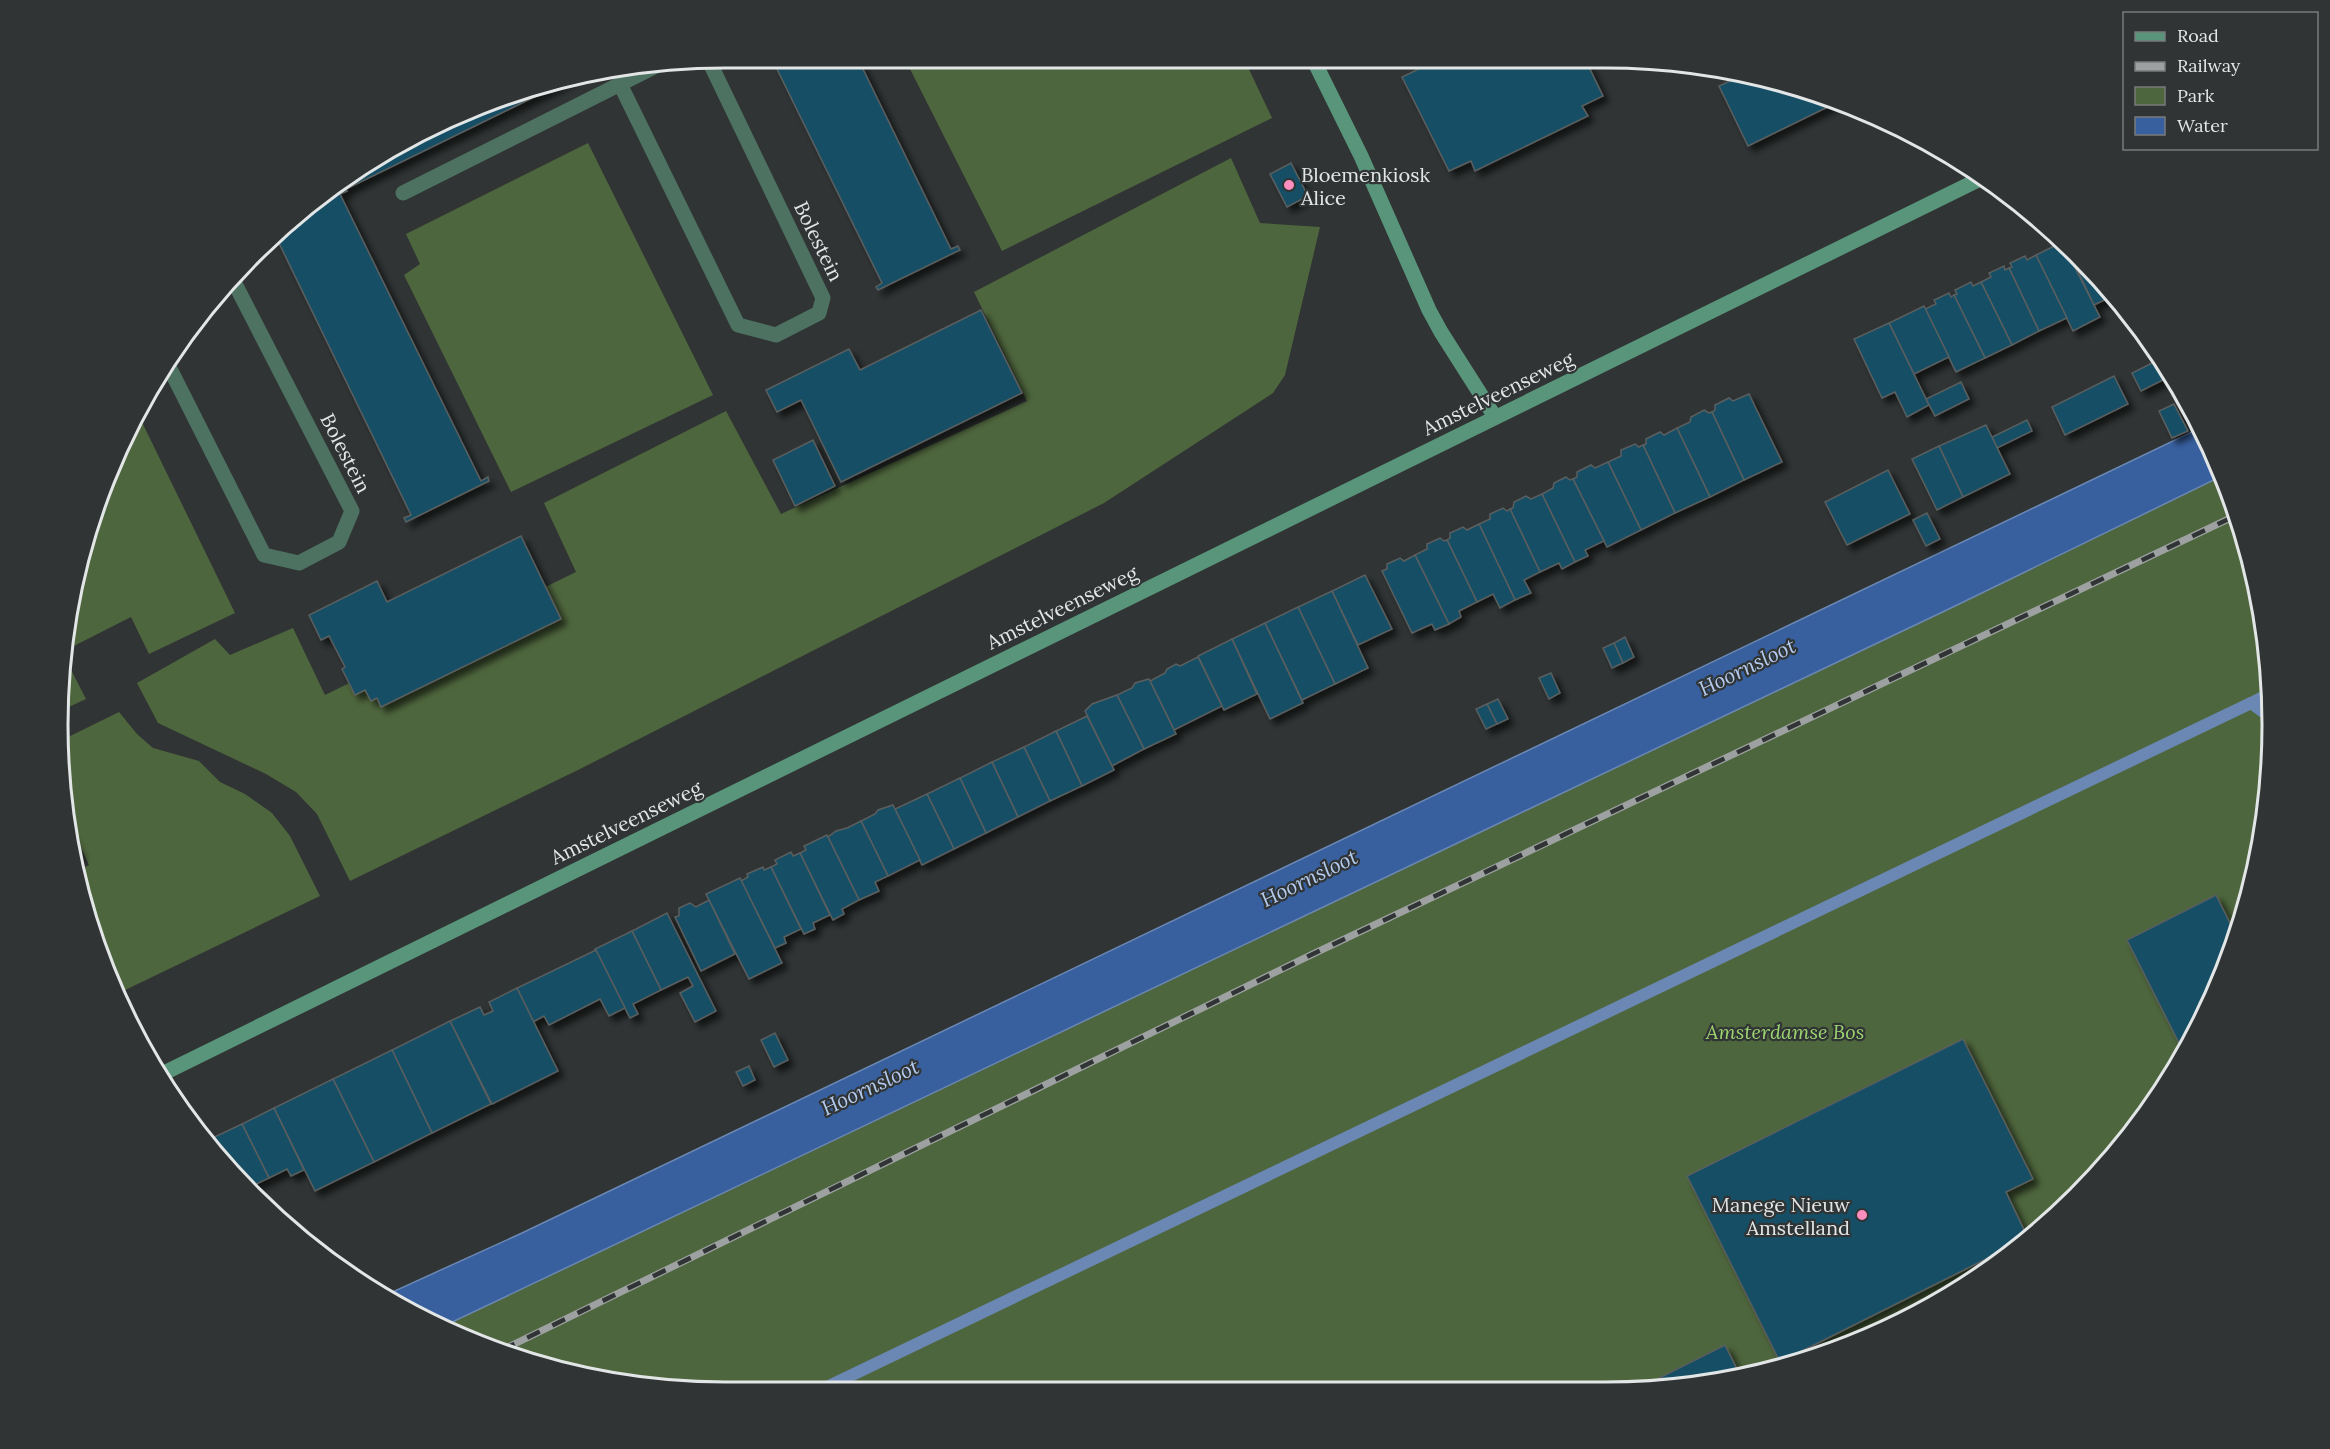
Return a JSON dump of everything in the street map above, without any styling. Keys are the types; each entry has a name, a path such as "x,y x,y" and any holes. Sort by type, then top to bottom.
{"main road":[{"path":"1317,68 1361,156 1429,310 1495,417"},
{"name":"Amstelveenseweg","path":"167,1072 1975,181"}],"street":[{"name":"Bolestein","path":"620,84 738,325 776,335 819,313 823,298 713,68"},
{"path":"403,193 643,73"},
{"name":"Bolestein","path":"171,371 264,555 299,563 339,542 352,511 236,286"}],"green space":[{"path":"910,68 1248,68 1272,118 1002,251"},
{"path":"588,143 713,395 511,492 404,275 420,264 406,234"},
{"path":"1231,158 1260,223 1320,227 1285,375 1273,393 1104,503 578,770 350,881 317,814 296,792 266,774 158,723 137,683 215,639 230,655 293,628 325,695 576,572 544,503 726,411 781,514 1027,401 974,292"},
{"path":"142,422 235,613 149,654 131,617 72,647 80,596 102,513"},
{"name":"Amsterdamse Bos","path":"2215,480 2228,513 2240,554 2257,639 2261,682 2261,767 2250,853 2228,936 2195,1015 2152,1090 2099,1158 2039,1218 1971,1271 1896,1314 1817,1347 1734,1369 1691,1376 1606,1382 724,1382 682,1380 596,1369 554,1359 513,1347 452,1322 1953,607"},
{"path":"70,668 86,699 68,707"},
{"path":"119,712 137,734 153,748 199,761 220,782 245,794 272,813 290,836 320,896 124,990 102,936 83,868 89,865 78,842 73,810 68,737"}],"water":[{"name":"Hoornsloot","path":"2193,431 2195,434 2215,480 1953,607 452,1322 393,1292 522,1233"}],"building":[{"path":"776,68 862,68 951,249 958,246 960,250 878,290 876,287 882,283"},
{"path":"1421,68 1589,68 1603,96 1582,106 1588,116 1475,171 1471,161 1449,171 1402,77"},
{"path":"1734,80 1829,107 1748,146 1719,86"},
{"path":"540,94 340,194 481,481 488,477 489,481 406,522 404,518 411,515 279,243 325,203 359,178 396,156 434,135 473,118"},
{"name":"Bloemenkiosk Alice","path":"1291,163 1308,196 1287,207 1270,174"},
{"path":"2055,246 2070,260 2100,317 2073,331 2036,255"},
{"path":"2036,255 2067,318 2039,331 2009,268 2012,267 2010,263 2025,256 2027,260"},
{"path":"2004,266 2005,270 2009,268 2039,331 2012,345 1981,282 1991,277 1989,273"},
{"path":"2075,266 2106,299 2094,305"},
{"path":"1971,282 1973,286 1981,282 2012,345 1985,358 1954,295 1957,294 1955,290"},
{"path":"1949,293 1951,297 1954,295 1985,358 1956,372 1925,309 1936,304 1934,300"},
{"path":"1924,306 1949,357 1914,374 1889,323"},
{"path":"981,310 1022,393 841,482 801,400 777,412 766,390 849,349 860,370"},
{"path":"1889,323 1929,405 1907,417 1895,392 1882,398 1854,339"},
{"path":"2154,362 2163,380 2141,391 2132,373"},
{"path":"2114,376 2128,404 2065,435 2052,407"},
{"path":"1961,382 1969,399 1935,416 1926,399"},
{"path":"1749,394 1782,462 1744,480 1712,412 1715,410 1715,405 1729,398 1733,401"},
{"path":"2174,404 2188,431 2172,438 2159,411"},
{"path":"1704,410 1712,412 1744,480 1710,497 1677,428 1690,422 1691,417"},
{"path":"2027,420 2032,431 1997,448 1992,437"},
{"path":"1986,425 2010,474 1963,497 1939,446"},
{"path":"1677,428 1710,497 1675,513 1643,445 1646,444 1646,439 1660,432 1664,435"},
{"path":"813,440 835,486 795,506 773,460"},
{"path":"1635,444 1639,447 1643,445 1675,513 1641,530 1608,462 1621,456 1621,450"},
{"path":"1939,446 1963,497 1937,510 1912,459"},
{"path":"1608,462 1641,530 1607,547 1573,479 1577,477 1577,472 1591,465 1595,468"},
{"path":"1888,470 1910,514 1847,545 1825,502"},
{"path":"1566,477 1573,479 1604,541 1585,550 1588,556 1575,562 1542,494 1553,488 1554,483"},
{"path":"1542,494 1575,562 1562,569 1559,563 1540,572 1510,509 1513,508 1514,502 1526,496 1531,499"},
{"path":"1503,508 1507,511 1510,509 1540,572 1524,580 1531,593 1515,600 1479,524 1490,519 1490,514"},
{"path":"1927,513 1940,539 1926,546 1913,520"},
{"path":"1479,524 1515,600 1500,608 1493,594 1477,602 1447,540 1450,538 1450,533 1463,527 1467,530"},
{"path":"521,536 561,619 381,707 377,698 371,701 365,690 355,695 342,669 345,667 329,636 321,640 309,615 377,581 387,602"},
{"path":"1440,538 1447,540 1477,602 1459,611 1461,617 1449,624 1415,555 1427,549 1427,544"},
{"path":"1415,555 1449,624 1435,630 1432,624 1412,633 1382,571 1387,569 1387,564 1400,558 1404,561"},
{"path":"1365,575 1392,629 1358,645 1332,591"},
{"path":"1332,591 1368,668 1335,684 1298,607"},
{"path":"1298,607 1335,684 1302,700 1265,623"},
{"path":"1265,623 1303,703 1270,719 1232,639"},
{"path":"1625,637 1634,657 1623,663 1614,643"},
{"path":"1232,639 1257,694 1224,710 1198,656"},
{"path":"1614,643 1623,663 1612,668 1603,648"},
{"path":"1198,657 1222,706 1174,730 1150,681 1176,664 1180,666"},
{"path":"1551,673 1560,693 1549,699 1539,678"},
{"path":"1149,679 1176,734 1144,749 1117,695 1132,688 1135,683"},
{"path":"1117,695 1144,749 1112,766 1085,711 1092,704"},
{"path":"1498,699 1508,719 1497,724 1487,704"},
{"path":"1487,704 1497,724 1486,729 1476,709"},
{"path":"1087,716 1114,770 1082,786 1056,731"},
{"path":"1056,731 1082,786 1050,801 1024,747"},
{"path":"1024,747 1050,801 1018,817 992,762"},
{"path":"992,762 1018,817 986,833 960,778"},
{"path":"960,778 986,833 954,849 927,794"},
{"path":"927,794 954,849 922,865 895,809"},
{"path":"893,805 920,860 888,876 861,821 878,810"},
{"path":"861,821 888,876 875,882 879,891 859,900 828,837 836,831"},
{"path":"827,835 859,900 842,909 844,914 833,920 800,853 806,850 804,846"},
{"path":"791,852 793,856 800,853 830,915 813,923 815,929 804,934 771,867 777,864 775,860"},
{"path":"763,867 764,870 771,867 801,929 784,937 786,943 775,948 741,881 748,877 747,874"},
{"path":"740,878 782,963 749,979 706,894"},
{"path":"2216,895 2231,925 2195,1015 2179,1044 2127,940"},
{"path":"709,900 735,954 701,971 675,917 679,916 679,908 690,903 696,907"},
{"path":"667,913 716,1011 695,1022 680,993 693,986 688,977 661,990 632,931"},
{"path":"632,931 661,990 633,1004 638,1014 630,1018 595,949"},
{"path":"596,950 625,1008 609,1016 600,999 549,1025 544,1016 533,1022 517,988"},
{"path":"517,988 558,1071 492,1104 450,1021 480,1007 484,1015 493,1011 489,1002"},
{"path":"450,1021 491,1104 432,1133 392,1050"},
{"path":"775,1033 788,1060 774,1067 761,1040"},
{"name":"Manege Nieuw Amstelland","path":"1963,1039 2033,1179 2006,1192 2024,1230 1990,1257 1800,1352 1778,1358 1687,1176"},
{"path":"392,1050 432,1133 374,1162 333,1079"},
{"path":"749,1066 755,1080 743,1086 736,1072"},
{"path":"333,1079 374,1162 315,1191 274,1108"},
{"path":"274,1108 304,1170 291,1176 287,1169 269,1178 242,1124"},
{"path":"242,1124 269,1178 256,1184 214,1137"},
{"path":"1725,1345 1737,1368 1691,1376 1657,1379"}],"waterway":[{"path":"2251,703 2261,698"},
{"path":"837,1382 2251,703 2262,711"}],"railway":[{"path":"510,1346 1315,953 2230,518"}],"place":[{"name":"Bloemenkiosk Alice","path":"1289,185"},
{"name":"Manege Nieuw Amstelland","path":"1862,1215"}]}
